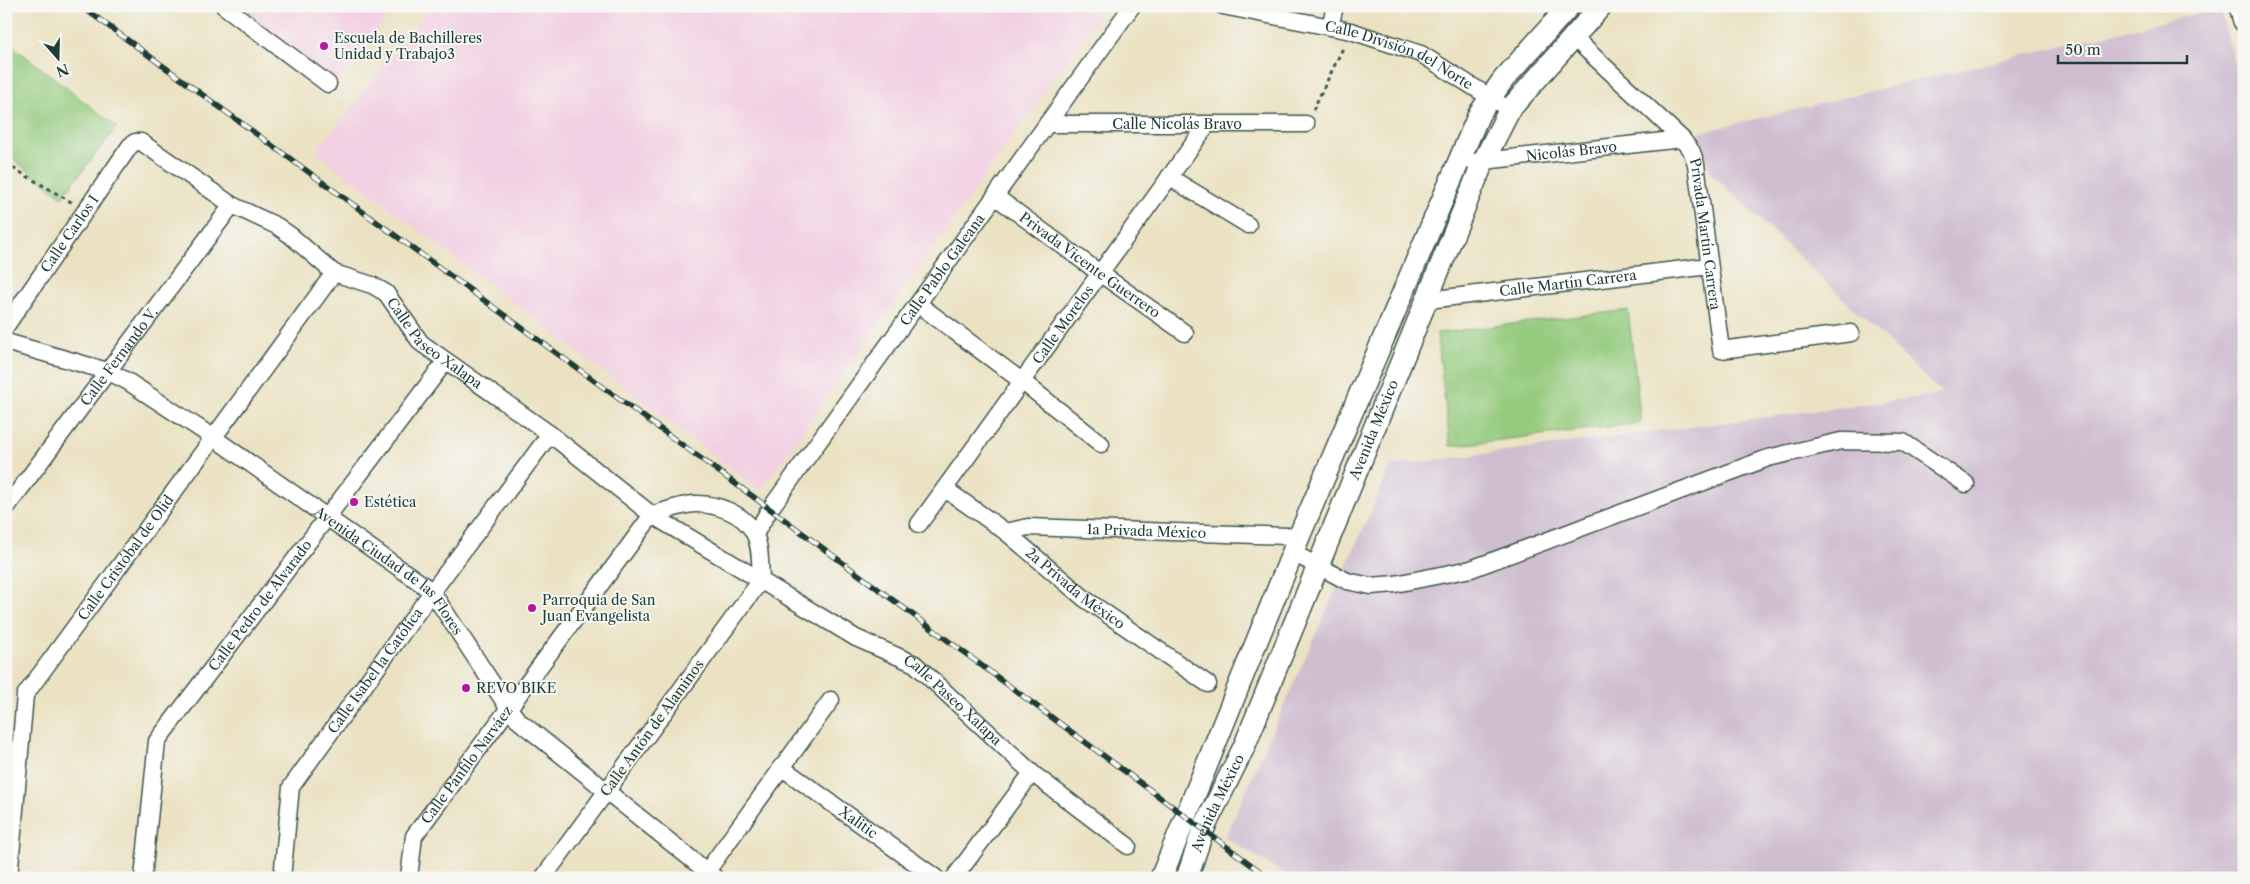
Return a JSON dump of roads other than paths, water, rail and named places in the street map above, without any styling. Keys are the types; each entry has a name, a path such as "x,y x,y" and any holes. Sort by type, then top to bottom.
{"main road":[{"name":"Avenida México","path":"1161,878 1291,544 1479,114 1490,97 1569,6"},
{"name":"Avenida México","path":"1188,878 1203,830 1244,747 1483,162 1510,109 1601,6"},
{"path":"2240,6 2244,21"},
{"path":"1218,733 1244,747"}],"street":[{"path":"224,6 328,84"},
{"name":"Calle Pablo Galeana","path":"754,534 1132,6"},
{"name":"Calle División del Norte","path":"1224,6 1351,32 1422,54 1510,109"},
{"path":"1330,27 1335,6"},
{"name":"Privada Martín Carrera","path":"1573,37 1682,139 1692,152 1696,164 1721,350 1851,333"},
{"name":"Calle Nicolás Bravo","path":"1047,124 1306,124"},
{"name":"Calle Morelos","path":"919,524 1207,125"},
{"name":"Nicolás Bravo","path":"1459,162 1483,162 1682,139"},
{"name":"Calle Paseo Xalapa","path":"135,142 142,142 232,205 277,226 334,273 372,285 386,294 416,338 444,362 550,434 652,515 856,638 915,664 1032,773 1128,846"},
{"name":"Calle Carlos I","path":"6,326 130,146 135,142"},
{"path":"1169,178 1248,225"},
{"name":"Privada Vicente Guerrero","path":"996,197 1100,274 1185,333"},
{"name":"Calle Fernando V.","path":"6,508 232,205"},
{"name":"Calle Martín Carrera","path":"1428,300 1709,266"},
{"name":"Calle Cristóbal de Olid","path":"9,878 25,694 334,273"},
{"path":"918,304 1023,382 1101,444"},
{"name":"Avenida Ciudad de las Flores","path":"6,342 107,372 146,392 432,592 509,709 519,720 708,875"},
{"name":"Calle Pedro de Alvarado","path":"143,878 157,741 444,362"},
{"name":"Calle Isabel la Católica","path":"282,878 291,788 432,592 550,434"},
{"path":"1291,544 1318,566 1347,581 1371,586 1395,584 1471,569 1768,458 1841,441 1903,442 1966,484"},
{"name":"2a Privada México","path":"945,489 1006,532 1085,599 1208,684"},
{"path":"652,515 681,506 709,505 732,512 746,523 754,534 758,547 762,580"},
{"name":"Calle Pánfilo Narváez","path":"409,878 414,836 652,515"},
{"name":"1a Privada México","path":"1006,532 1028,527 1291,544"},
{"name":"Calle Antón de Alaminos","path":"543,878 762,580"},
{"path":"708,875 781,768 831,700"},
{"name":"Xalitic","path":"781,768 936,878"},
{"path":"954,878 1032,773"}],"railway":[{"path":"81,6 770,509 1269,878"}],"place":[{"name":"Escuela de Bachilleres Unidad y Trabajo3","path":"324,46"},
{"name":"Estética","path":"354,502"},
{"name":"Parroquia de San Juan Evangelista","path":"532,608"},
{"name":"REVO BIKE","path":"466,688"}]}
